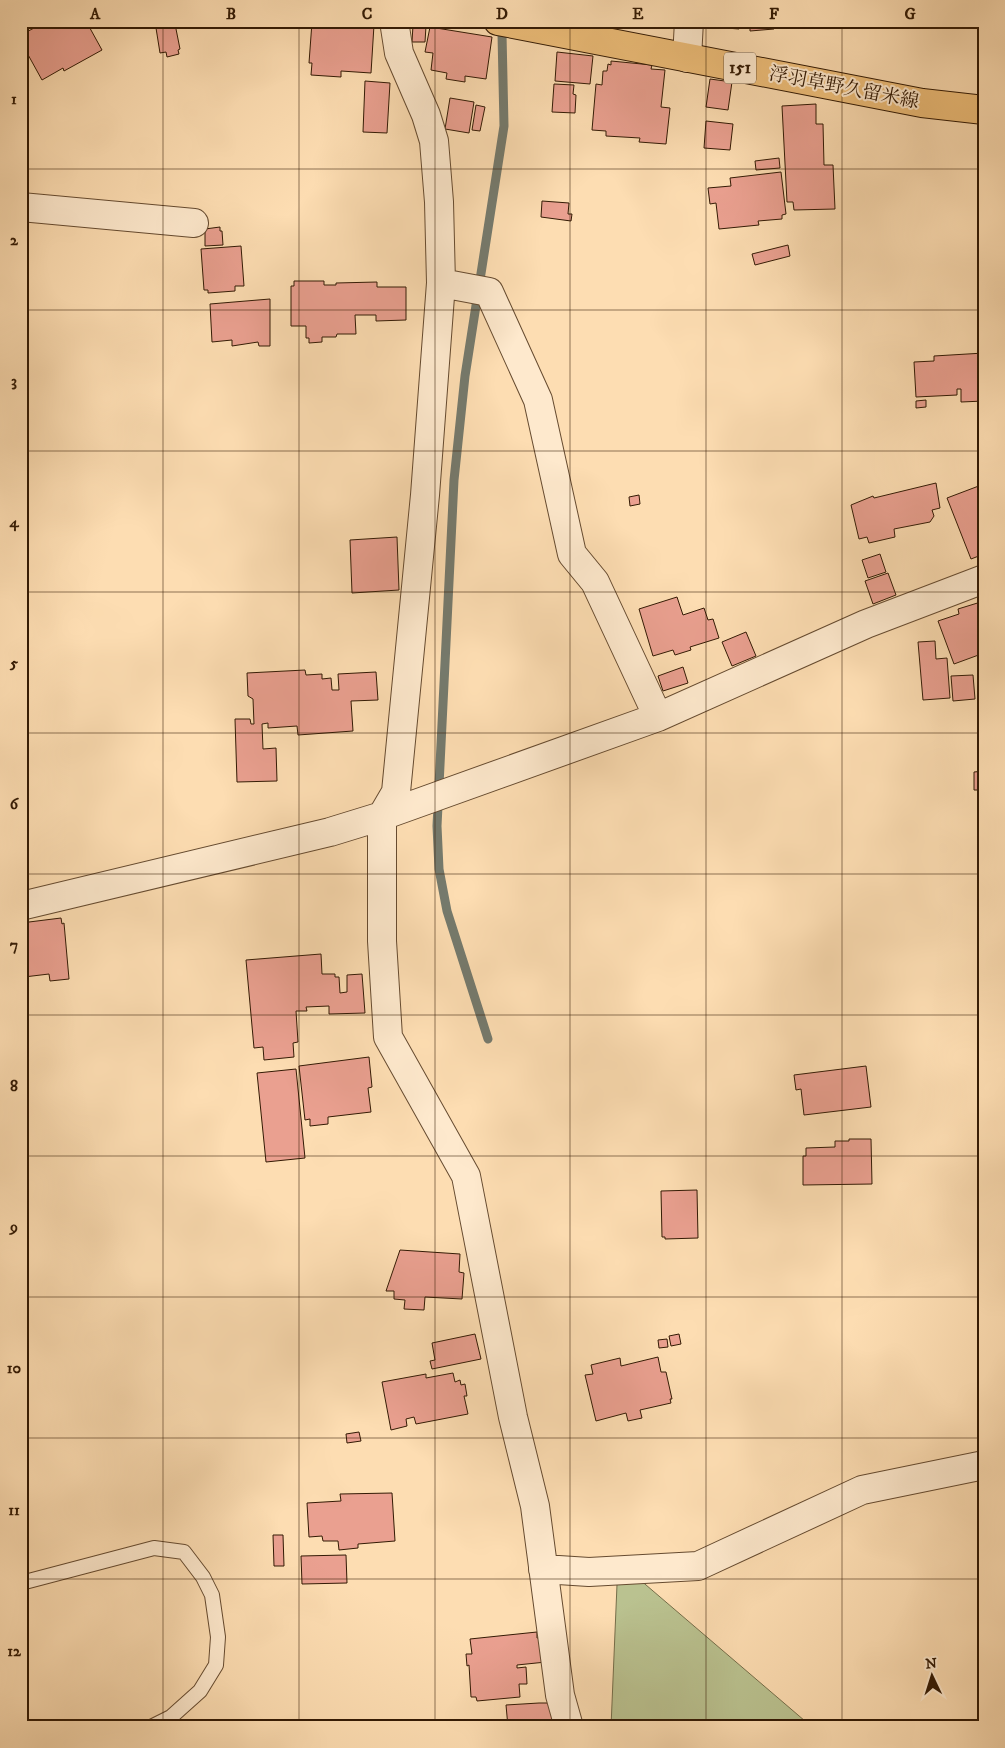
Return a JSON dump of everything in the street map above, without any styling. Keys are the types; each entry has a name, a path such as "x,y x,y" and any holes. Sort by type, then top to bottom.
{"main road":[{"name":"浮羽草野久留米線","path":"498,21 922,103 984,110"}],"street":[{"path":"394,21 399,53 426,115 434,141 439,202 441,283 424,505 396,792 382,816 382,941 388,1037 466,1176 513,1417 535,1506 560,1695 569,1727"},
{"path":"687,58 689,21"},
{"path":"21,207 194,223"},
{"path":"441,283 480,290 538,400 572,554 596,582 658,717"},
{"path":"21,906 330,832 382,816 658,717 866,624 984,579"},
{"path":"543,1569 589,1572 698,1566 862,1490 984,1465"}],"lane":[{"path":"21,1583 154,1548 184,1552 203,1577 212,1595 218,1637 216,1665 200,1691 172,1717 152,1727"}],"green space":[{"path":"618,1561 812,1727 611,1727"}],"building":[{"path":"47,21 86,21 102,50 64,71 63,68 42,80 21,42 21,35"},
{"path":"120,21 162,21 161,26 120,25"},
{"path":"700,21 739,21 739,29 700,26"},
{"path":"750,21 774,21 774,29 750,31"},
{"path":"312,22 374,25 371,73 341,71 341,77 311,75 312,63 309,63"},
{"path":"175,24 180,49 178,50 179,54 167,57 166,52 160,53 156,28"},
{"path":"413,25 426,26 425,42 412,42"},
{"path":"430,27 492,37 486,79 465,76 465,82 446,79 447,73 431,70 433,53 425,52"},
{"path":"557,52 593,56 590,84 555,81"},
{"path":"611,61 652,65 651,69 665,70 661,107 670,108 666,144 639,142 640,138 606,136 606,131 592,130 596,84 602,85 603,71 607,71 608,64 611,65"},
{"path":"710,79 732,82 728,110 706,107"},
{"path":"365,81 390,83 387,133 363,132"},
{"path":"554,84 574,85 573,94 576,95 575,113 552,112"},
{"path":"450,98 474,102 469,133 445,129"},
{"path":"816,104 816,124 823,124 824,165 833,165 835,209 794,210 793,202 787,202 782,106"},
{"path":"476,105 485,107 480,131 472,130"},
{"path":"706,121 733,124 730,150 704,148"},
{"path":"779,158 780,168 756,170 755,161"},
{"path":"781,172 786,214 782,215 782,219 758,221 759,225 719,229 716,203 710,204 708,188 731,186 730,178"},
{"path":"542,201 569,203 568,214 572,214 571,221 541,217"},
{"path":"220,227 223,245 205,246 205,229"},
{"path":"788,245 790,256 755,265 752,254"},
{"path":"241,246 244,286 235,286 235,291 208,293 208,290 204,290 201,249"},
{"path":"294,281 324,281 324,285 377,282 377,287 406,287 406,320 376,321 376,315 355,315 356,334 337,334 336,337 322,337 322,342 309,343 309,338 306,338 306,326 291,326 291,286 294,286"},
{"path":"270,299 270,346 259,346 258,342 232,346 232,340 212,342 210,304"},
{"path":"984,353 984,401 961,402 961,389 957,389 957,395 916,397 914,362 934,361 934,356"},
{"path":"926,400 926,407 916,408 916,401"},
{"path":"936,483 940,508 932,510 934,516 930,522 894,529 895,537 869,543 867,537 859,539 851,505 873,496 874,498"},
{"path":"984,484 984,554 971,559 947,498"},
{"path":"639,495 640,504 630,506 629,497"},
{"path":"397,537 399,590 352,593 350,540"},
{"path":"880,554 886,572 868,578 862,560"},
{"path":"888,573 896,595 873,604 865,581"},
{"path":"677,597 683,615 704,608 708,620 713,619 719,638 690,647 691,650 675,655 673,650 653,656 639,609"},
{"path":"984,601 984,653 954,664 938,621 959,614 958,609"},
{"path":"746,632 756,656 732,666 722,642"},
{"path":"935,641 936,659 947,658 950,698 923,700 918,642"},
{"path":"683,667 688,683 663,691 658,676"},
{"path":"305,670 306,675 322,674 322,679 331,678 332,690 339,690 338,674 376,672 378,700 351,701 353,731 298,735 297,726 268,728 268,723 262,724 263,749 276,748 277,781 237,782 235,719 250,719 251,724 254,724 253,699 248,696 247,673"},
{"path":"973,675 975,699 953,701 951,676"},
{"path":"984,771 984,790 974,790 974,772"},
{"path":"61,918 62,924 64,923 69,979 50,981 49,974 24,977 21,923"},
{"path":"321,954 322,974 335,974 335,977 339,977 340,993 347,992 347,975 362,974 365,1013 329,1014 329,1006 306,1007 307,1011 296,1011 298,1042 293,1043 294,1057 264,1060 263,1047 254,1048 246,960"},
{"path":"369,1057 372,1087 368,1088 371,1112 328,1117 328,1124 310,1126 310,1119 305,1120 299,1066"},
{"path":"866,1066 871,1107 804,1115 801,1089 796,1090 794,1075"},
{"path":"296,1069 305,1158 266,1162 257,1073"},
{"path":"849,1139 871,1139 872,1184 803,1185 803,1156 806,1156 806,1148 835,1147 835,1141 849,1141"},
{"path":"697,1190 698,1238 665,1239 665,1237 662,1237 661,1191"},
{"path":"400,1250 460,1254 459,1272 464,1273 462,1299 425,1297 424,1310 404,1309 405,1300 394,1299 394,1291 386,1291"},
{"path":"475,1334 481,1359 432,1369 430,1361 435,1360 432,1343"},
{"path":"679,1334 681,1344 671,1346 669,1336"},
{"path":"667,1339 668,1347 659,1348 658,1340"},
{"path":"658,1357 661,1372 666,1372 672,1399 670,1399 671,1403 640,1410 642,1418 628,1421 626,1413 596,1421 585,1375 593,1374 591,1365 620,1358 621,1366"},
{"path":"453,1373 455,1382 460,1380 461,1385 465,1384 467,1396 464,1396 468,1414 416,1424 414,1417 406,1419 407,1426 391,1430 382,1382 426,1374 426,1378"},
{"path":"359,1432 361,1441 347,1443 346,1434"},
{"path":"392,1493 395,1541 358,1544 358,1548 339,1550 338,1541 323,1541 322,1536 309,1537 307,1503 341,1501 340,1494"},
{"path":"273,1535 283,1535 284,1566 274,1566"},
{"path":"346,1555 347,1583 302,1584 301,1556"},
{"path":"537,1632 537,1638 544,1637 546,1662 517,1665 517,1668 526,1667 527,1684 519,1684 520,1697 477,1701 476,1697 471,1697 469,1665 467,1666 466,1654 472,1654 470,1639"},
{"path":"556,1703 558,1727 508,1727 506,1705"}],"waterway":[{"path":"488,1039 447,911 439,869 437,826 454,480 465,376 504,126 502,34"}]}
